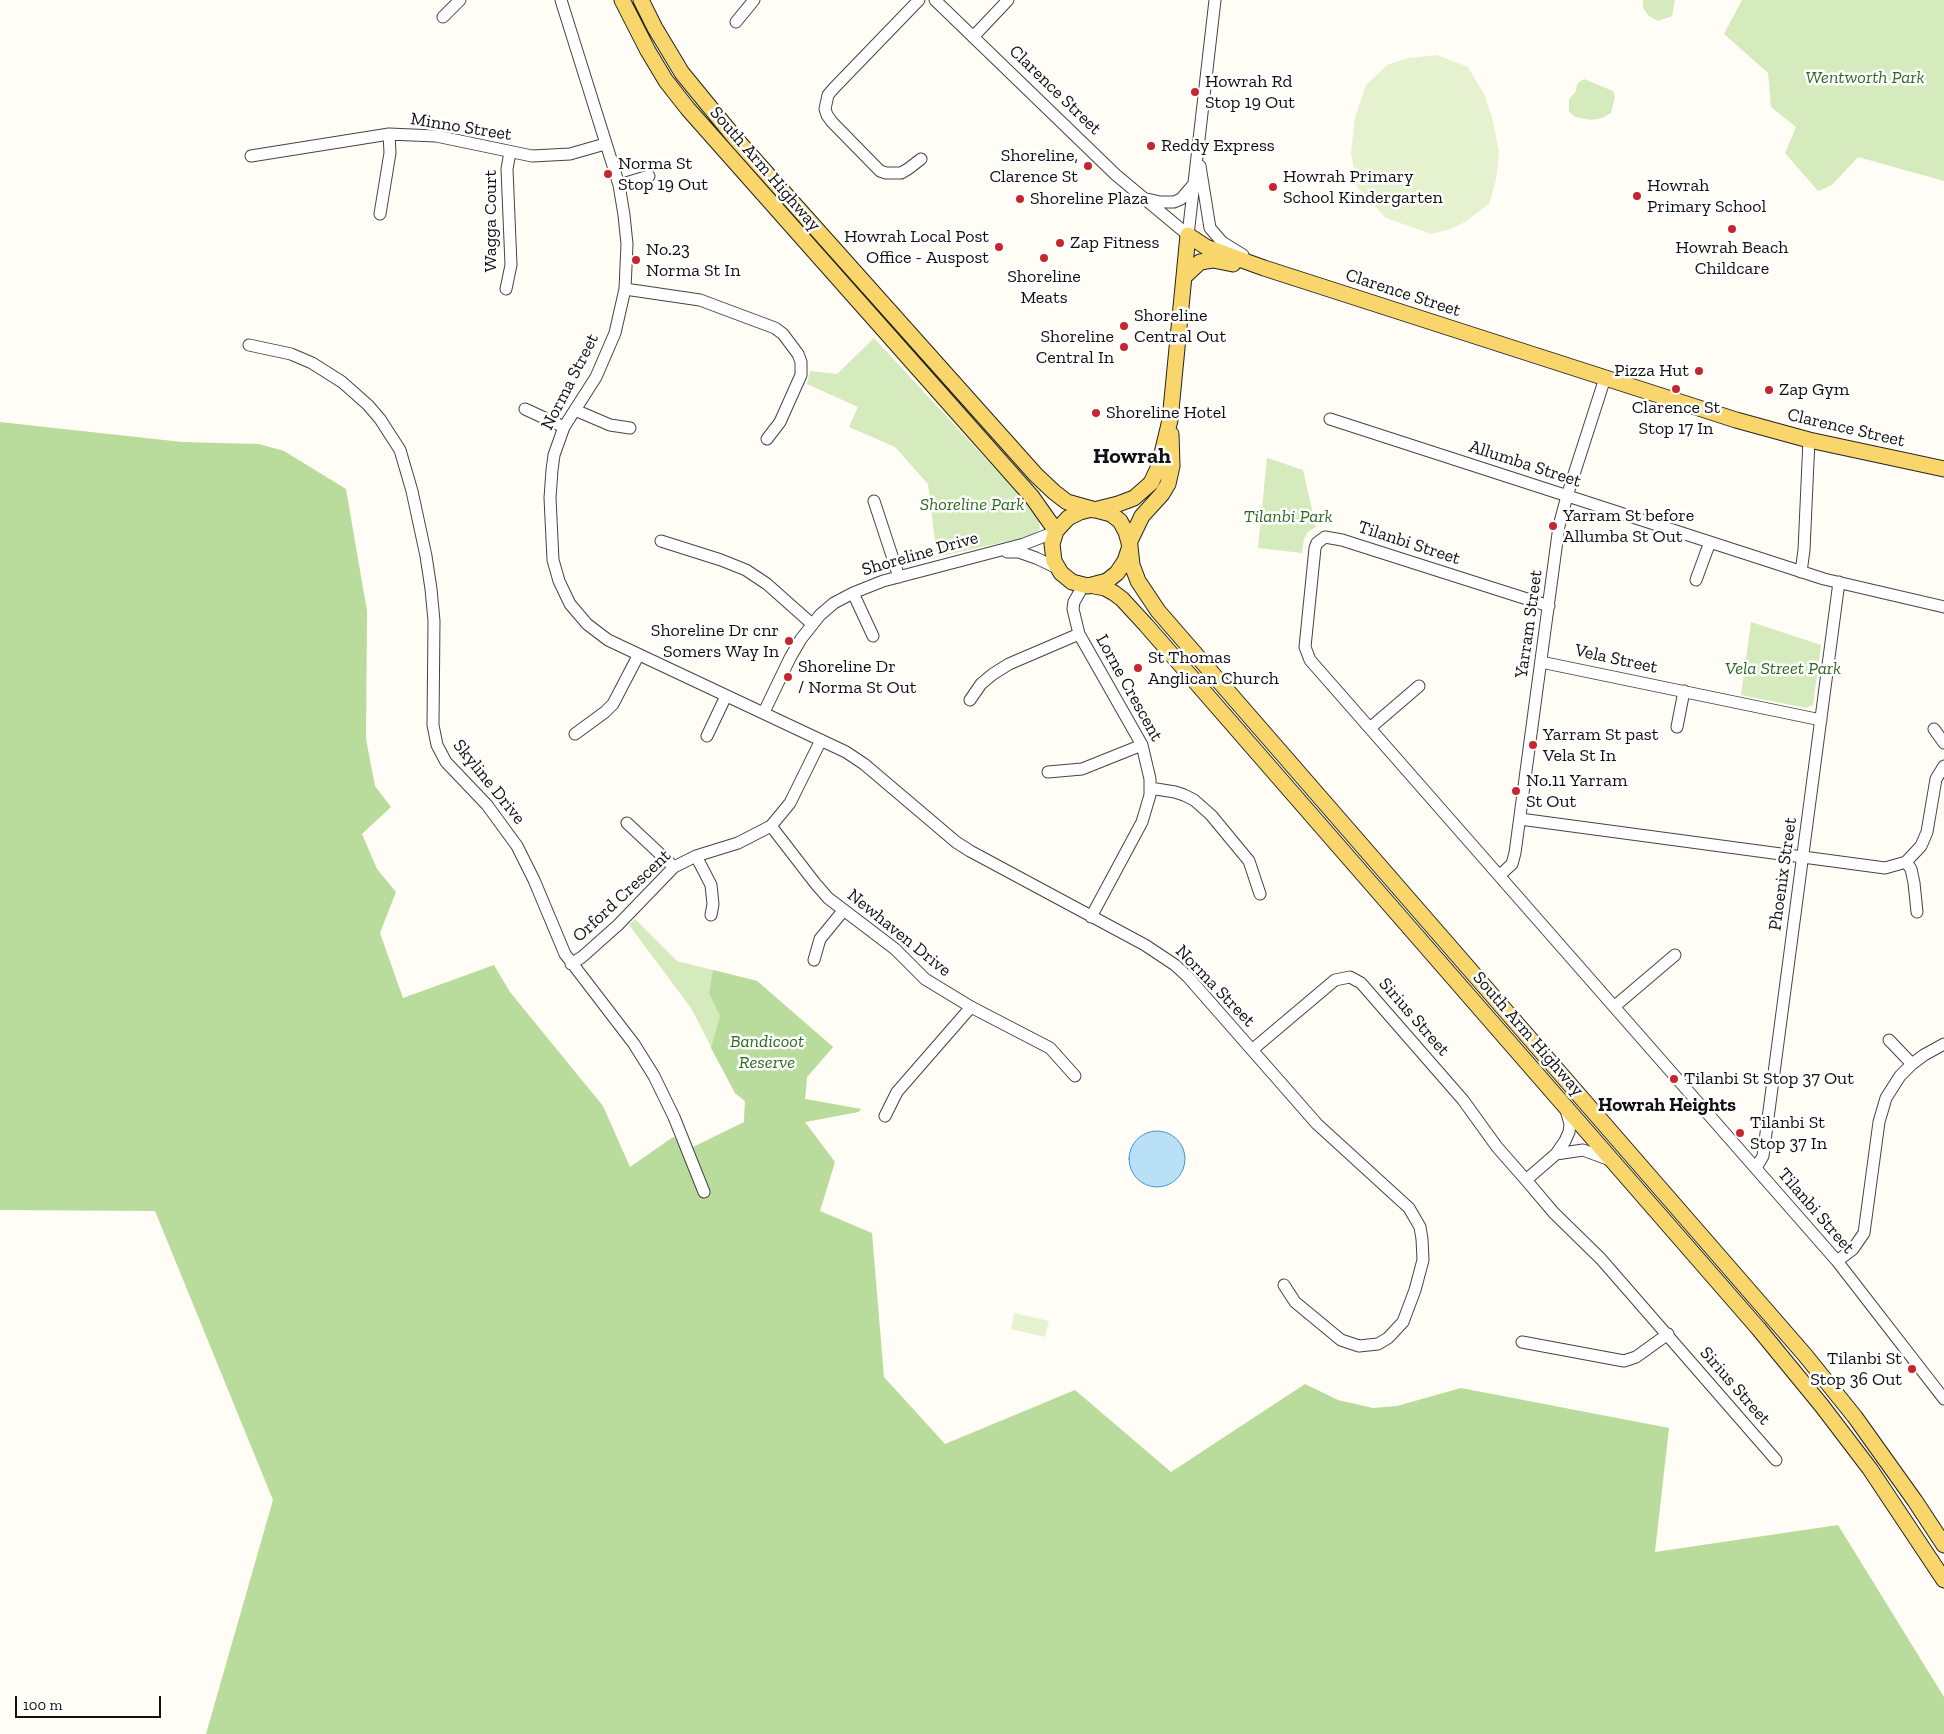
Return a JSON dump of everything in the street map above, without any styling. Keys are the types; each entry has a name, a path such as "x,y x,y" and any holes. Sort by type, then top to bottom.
{"main road":[{"name":"South Arm Highway","path":"622,0 666,81 688,109 1032,496 1055,532"},
{"name":"South Arm Highway","path":"641,0 682,73 736,139 1036,474 1067,502 1093,509"},
{"path":"1170,420 1173,457 1171,477 1162,494 1142,516 1125,561 1117,573 1107,581 1088,586 1067,578 1057,568 1052,549 1055,532 1068,518 1080,512 1130,500 1140,494 1151,483 1159,466 1170,420 1188,235"},
{"name":"Clarence Street","path":"1188,235 1206,247 1264,268 1736,420 1809,440 1944,469"},
{"path":"1185,276 1196,264 1206,261 1264,268"},
{"path":"1093,509 1115,516 1123,525 1130,544"},
{"name":"South Arm Highway","path":"1130,544 1132,565 1138,581 1158,611 1805,1355 1855,1417 1944,1545"},
{"name":"South Arm Highway","path":"1088,586 1105,588 1114,593 1140,618 1758,1328 1822,1406 1870,1469 1944,1580"}],"street":[{"path":"443,17 460,0"},
{"name":"Norma Street","path":"562,0 619,185 626,229 627,266 625,289 609,350 596,377 564,427 554,455 551,483 551,546 556,571 570,604 587,624 608,640 638,656 764,712 846,752 864,764 956,842 1145,945 1175,965 1317,1124 1408,1208 1420,1227 1423,1260 1403,1322 1388,1338 1378,1344 1359,1346 1341,1340 1296,1302 1284,1284"},
{"path":"736,22 754,0"},
{"path":"919,0 828,95 826,109 827,116 874,168 886,174 901,172 921,159"},
{"name":"Clarence Street","path":"934,0 1116,175 1188,235"},
{"path":"973,36 1008,0"},
{"path":"1188,235 1215,0"},
{"path":"380,214 390,153 390,134"},
{"name":"Minno Street","path":"251,156 390,134 436,136 532,156 559,156 605,144"},
{"name":"Wagga Court","path":"506,289 511,265 507,169 510,152"},
{"path":"1198,154 1207,217 1212,232 1227,246 1264,268"},
{"path":"619,185 649,176"},
{"path":"1145,198 1168,203 1177,201 1193,185"},
{"path":"625,289 700,300 775,328 783,334 798,354 802,375 780,422 767,439"},
{"name":"Skyline Drive","path":"249,345 291,354 312,363 342,382 368,405 380,419 400,450 412,491 426,556 432,597 433,718 436,745 452,769 487,804 514,841 534,880 560,945 572,964 644,1059 674,1117 704,1192"},
{"name":"Yarram Street","path":"1500,875 1514,860 1559,526 1605,378"},
{"path":"525,409 564,427"},
{"path":"575,410 610,425 630,428"},
{"name":"Allumba Street","path":"1330,419 1801,572 1944,606"},
{"path":"1801,572 1804,550 1809,440"},
{"path":"874,501 899,577"},
{"name":"Shoreline Drive","path":"764,712 790,658 812,624 834,603 869,586 1029,543 1055,532"},
{"name":"Tilanbi Street","path":"1549,606 1342,540 1325,537 1316,543 1314,554 1305,638 1306,653 1310,660 1837,1261 1944,1399"},
{"path":"661,541 722,560 746,570 767,584 812,624"},
{"path":"1696,580 1710,542"},
{"name":"Shoreline Drive","path":"998,551 1019,552 1057,568"},
{"name":"Phoenix Street","path":"1756,1168 1763,1156 1840,582"},
{"name":"Lorne Crescent","path":"1088,586 1074,602 1073,609 1079,634 1142,745 1148,765 1150,788 1142,822 1091,917"},
{"name":"Shoreline Drive","path":"853,593 873,636"},
{"path":"970,700 981,684 992,674 1009,664 1079,634"},
{"path":"576,734 613,704 638,656"},
{"name":"Vela Street","path":"1541,662 1821,720"},
{"path":"1370,728 1419,686"},
{"path":"1677,727 1684,691"},
{"path":"707,736 726,696"},
{"path":"1934,729 1944,743"},
{"name":"Orford Crescent","path":"572,964 618,926 674,867 696,856 738,843 771,826 790,803 821,740"},
{"path":"1048,772 1082,769 1142,745"},
{"path":"1520,819 1885,868 1906,862 1925,839 1936,779 1944,766"},
{"path":"1150,788 1175,792 1194,800 1207,811 1250,861 1260,894"},
{"path":"627,823 674,867"},
{"name":"Newhaven Drive","path":"771,826 814,884 843,911 895,949 925,979 972,1008 1050,1048 1075,1076"},
{"path":"696,856 711,886 713,904 711,915"},
{"path":"1906,862 1911,869 1917,897 1916,912"},
{"path":"814,960 820,939 843,911"},
{"path":"1615,1006 1675,955"},
{"name":"Sirius Street","path":"1252,1050 1328,984 1342,977 1356,979 1451,1086 1497,1147 1554,1213 1602,1259 1776,1460"},
{"path":"885,1116 897,1092 972,1008"},
{"path":"1889,1040 1912,1064"},
{"path":"1837,1261 1853,1249 1864,1233 1882,1110 1892,1088 1912,1064 1944,1044"},
{"path":"1526,1180 1556,1154 1569,1132 1570,1124 1565,1106"},
{"path":"1556,1154 1583,1150 1614,1162"},
{"path":"1522,1342 1624,1361 1636,1357 1668,1334"}],"green space":[{"path":"1643,0 1675,0 1672,16 1658,21 1649,16 1643,8"},
{"name":"Wentworth Park","path":"1742,0 1944,0 1944,181 1858,157 1832,185 1818,191 1785,153 1796,127 1771,107 1768,73 1724,34"},
{"path":"1437,55 1468,67 1485,96 1493,121 1499,152 1496,180 1489,204 1465,222 1451,229 1431,234 1386,218 1357,187 1351,153 1355,118 1366,85 1387,65 1408,58"},
{"path":"1584,79 1613,91 1615,97 1611,113 1602,118 1591,120 1575,117 1569,112 1569,99 1576,91 1577,84"},
{"name":"Shoreline Park","path":"874,338 1022,498 1039,521 1040,529 1031,536 937,557 928,484 895,447 849,427 858,407 807,384 810,371 837,374"},
{"path":"0,422 182,442 259,444 284,451 346,489 367,611 366,739 375,786 391,807 362,834 377,869 396,892 380,933 403,998 494,965 510,992 603,1106 630,1167 673,1137 693,1147 744,1122 745,1101 735,1093 711,1048 720,1016 709,993 713,970 757,981 833,1047 807,1077 805,1099 861,1109 858,1112 805,1122 835,1162 820,1211 872,1233 884,1377 945,1444 1075,1390 1171,1472 1305,1384 1338,1400 1373,1408 1397,1406 1461,1388 1669,1428 1655,1552 1838,1525 1944,1697 1944,1734 206,1734 273,1500 155,1211 0,1210"},
{"name":"Tilanbi Park","path":"1267,458 1303,470 1316,527 1308,532 1304,539 1302,553 1258,548"},
{"name":"Vela Street Park","path":"1751,622 1821,645 1813,705 1806,708 1741,695"},
{"name":"Bandicoot Reserve","path":"635,919 677,961 757,981 833,1047 807,1077 805,1099 861,1109 858,1112 805,1122 742,1166 745,1101 735,1093 691,1008 629,925"},
{"path":"1014,1313 1049,1321 1045,1337 1011,1329"}],"water":[{"path":"1157,1131 1168,1133 1177,1139 1183,1148 1185,1159 1183,1170 1177,1179 1168,1185 1157,1187 1146,1185 1137,1179 1131,1170 1129,1159 1131,1148 1137,1139 1146,1133"}],"place":[{"name":"Howrah Rd Stop 19 Out","path":"1195,92"},
{"name":"Reddy Express","path":"1151,146"},
{"name":"Shoreline, Clarence St","path":"1088,166"},
{"name":"Norma St Stop 19 Out","path":"608,174"},
{"name":"Howrah Primary School Kindergarten","path":"1273,187"},
{"name":"Howrah Primary School","path":"1637,196"},
{"name":"Shoreline Plaza","path":"1020,199"},
{"name":"Howrah Beach Childcare","path":"1732,229"},
{"name":"Zap Fitness","path":"1060,243"},
{"name":"Howrah Local Post Office - Auspost","path":"999,247"},
{"name":"Shoreline Meats","path":"1044,258"},
{"name":"No.23 Norma St In","path":"636,260"},
{"name":"Shoreline Central Out","path":"1124,326"},
{"name":"Shoreline Central In","path":"1124,347"},
{"name":"Pizza Hut","path":"1699,371"},
{"name":"Clarence St Stop 17 In","path":"1676,389"},
{"name":"Zap Gym","path":"1769,390"},
{"name":"Shoreline Hotel","path":"1096,413"},
{"name":"Yarram St before Allumba St Out","path":"1553,526"},
{"name":"Shoreline Dr cnr Somers Way In","path":"789,641"},
{"name":"St Thomas Anglican Church","path":"1138,668"},
{"name":"Shoreline Dr / Norma St Out","path":"788,677"},
{"name":"Yarram St past Vela St In","path":"1533,745"},
{"name":"No.11 Yarram St Out","path":"1516,791"},
{"name":"Tilanbi St Stop 37 Out","path":"1674,1079"},
{"name":"Tilanbi St Stop 37 In","path":"1740,1133"},
{"name":"Tilanbi St Stop 36 Out","path":"1912,1369"}],"district":[{"name":"Howrah","path":"1132,457"},
{"name":"Howrah Heights","path":"1667,1106"}]}
